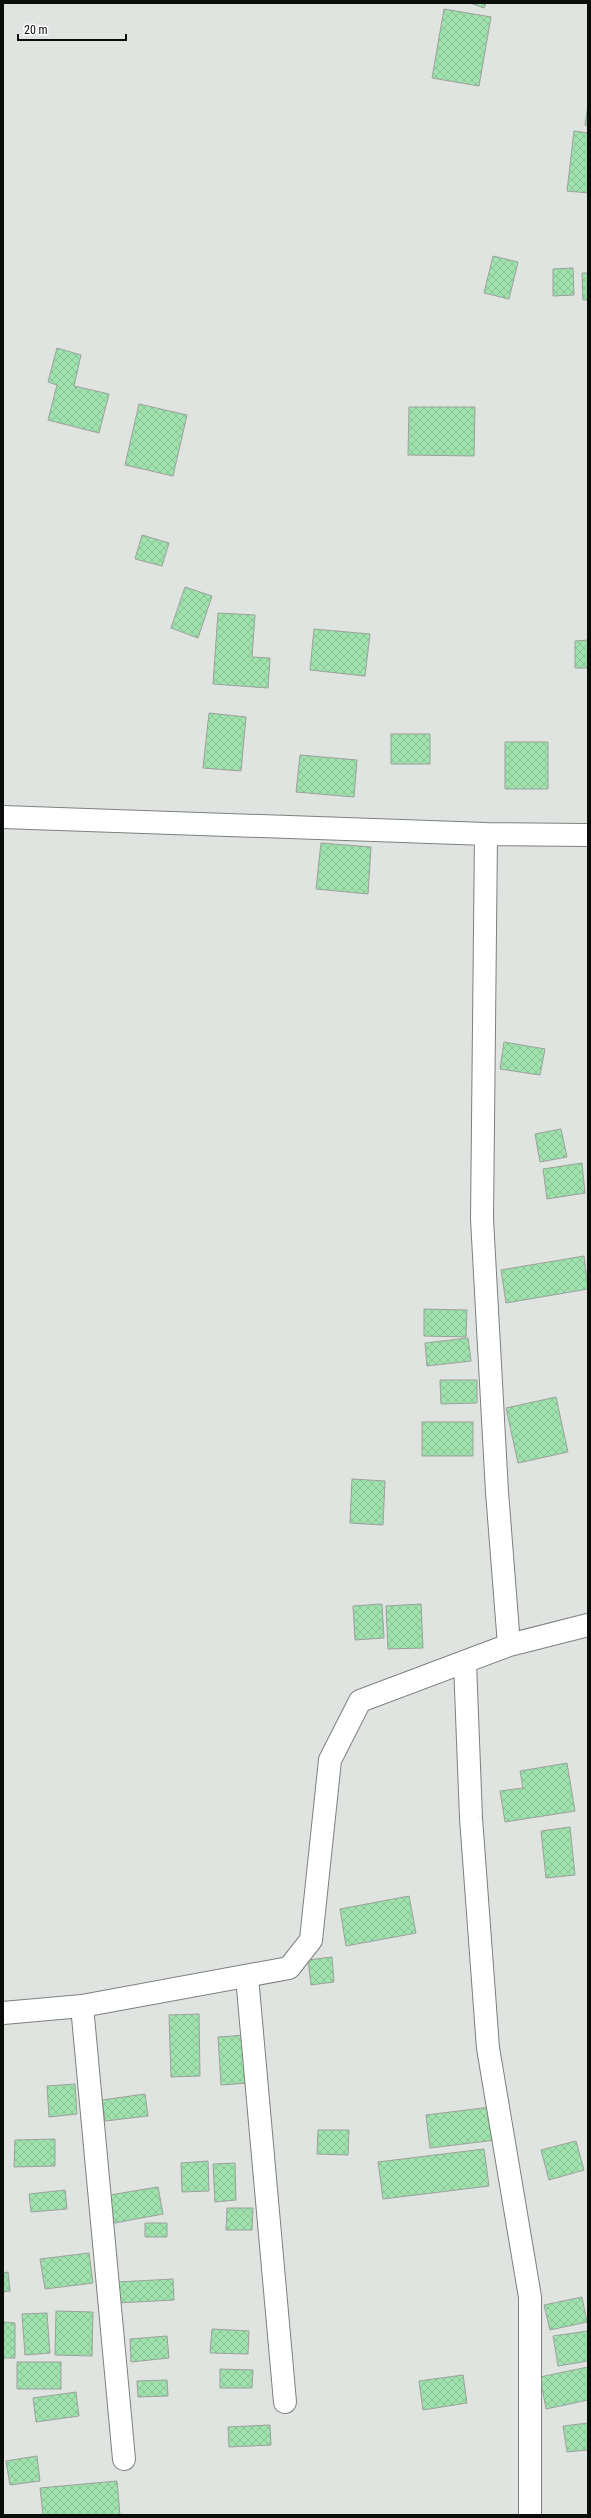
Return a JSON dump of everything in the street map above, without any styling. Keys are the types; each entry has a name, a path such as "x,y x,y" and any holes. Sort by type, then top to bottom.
{"street":[{"path":"3,817 486,834 588,835"},
{"path":"486,834 482,1219 497,1492 509,1645"},
{"path":"3,2013 82,2006 247,1978 289,1968 311,1940 330,1760 360,1701 509,1645 588,1625"},
{"path":"464,1663 471,1818 488,2048 530,2297 530,2515"},
{"path":"247,1978 285,2402"},
{"path":"82,2006 124,2459"}],"building":[{"path":"470,3 486,3 484,8"},
{"path":"444,9 491,17 479,86 432,78"},
{"path":"588,105 588,126 585,125"},
{"path":"574,131 588,133 588,193 567,191"},
{"path":"493,256 518,262 509,299 484,293"},
{"path":"573,268 574,295 553,296 553,269"},
{"path":"582,273 588,273 588,300 583,300"},
{"path":"57,348 81,355 74,386 109,394 99,433 48,420 57,385 48,382"},
{"path":"139,404 187,415 173,476 125,465"},
{"path":"409,407 475,407 474,456 408,455"},
{"path":"142,535 169,543 162,566 135,559"},
{"path":"185,587 212,596 198,638 171,628"},
{"path":"218,613 255,615 252,657 270,658 268,688 213,684"},
{"path":"314,629 370,634 365,676 310,670"},
{"path":"588,640 588,668 575,668 575,641"},
{"path":"209,713 246,717 241,771 203,768"},
{"path":"391,734 430,734 430,764 391,764"},
{"path":"505,742 548,742 548,789 505,789"},
{"path":"300,755 357,760 354,797 296,792"},
{"path":"321,843 371,847 368,894 316,889"},
{"path":"504,1042 545,1049 540,1075 500,1069"},
{"path":"561,1129 567,1157 540,1162 535,1134"},
{"path":"582,1163 585,1193 547,1199 543,1169"},
{"path":"584,1256 588,1289 506,1303 501,1270"},
{"path":"424,1309 467,1310 466,1337 424,1336"},
{"path":"468,1338 471,1361 427,1366 425,1343"},
{"path":"440,1380 477,1380 477,1403 441,1404"},
{"path":"556,1397 568,1452 518,1463 506,1408"},
{"path":"422,1422 473,1422 473,1456 422,1456"},
{"path":"352,1479 385,1481 383,1525 350,1523"},
{"path":"382,1604 384,1638 355,1640 353,1606"},
{"path":"421,1604 423,1648 388,1649 386,1606"},
{"path":"567,1763 575,1811 505,1822 500,1791 523,1788 520,1771"},
{"path":"570,1827 575,1875 546,1878 541,1831"},
{"path":"409,1896 416,1933 346,1946 340,1909"},
{"path":"332,1957 334,1982 311,1985 308,1960"},
{"path":"199,2014 200,2076 171,2077 169,2015"},
{"path":"245,2035 248,2083 221,2085 218,2037"},
{"path":"75,2084 77,2114 49,2117 47,2086"},
{"path":"145,2094 148,2116 105,2121 102,2100"},
{"path":"491,2107 496,2140 430,2148 426,2115"},
{"path":"318,2130 349,2130 348,2155 317,2154"},
{"path":"55,2139 55,2166 14,2167 15,2140"},
{"path":"576,2141 584,2170 549,2180 541,2150"},
{"path":"484,2149 489,2186 383,2199 378,2162"},
{"path":"208,2161 209,2191 182,2192 181,2163"},
{"path":"235,2163 236,2200 215,2202 213,2164"},
{"path":"158,2187 163,2214 109,2224 104,2196"},
{"path":"65,2190 67,2209 31,2212 29,2194"},
{"path":"227,2208 253,2208 252,2230 226,2230"},
{"path":"145,2223 167,2223 167,2237 145,2237"},
{"path":"89,2253 93,2283 45,2289 40,2259"},
{"path":"8,2272 10,2291 3,2292 3,2273"},
{"path":"173,2279 174,2300 118,2303 117,2282"},
{"path":"582,2297 587,2322 550,2330 544,2305"},
{"path":"56,2311 93,2312 92,2356 55,2355"},
{"path":"47,2313 50,2353 25,2355 22,2314"},
{"path":"3,2322 15,2323 15,2358 3,2358"},
{"path":"212,2329 249,2331 248,2354 210,2353"},
{"path":"588,2331 588,2361 558,2366 553,2336"},
{"path":"167,2336 169,2358 131,2362 130,2339"},
{"path":"17,2362 61,2362 61,2389 17,2389"},
{"path":"588,2367 588,2400 546,2409 540,2377"},
{"path":"220,2369 253,2370 252,2388 220,2388"},
{"path":"463,2375 467,2403 423,2410 419,2381"},
{"path":"167,2380 168,2396 138,2397 137,2381"},
{"path":"76,2392 79,2416 36,2422 33,2398"},
{"path":"588,2423 588,2450 567,2452 563,2426"},
{"path":"270,2425 271,2445 229,2447 228,2427"},
{"path":"37,2456 40,2481 10,2485 6,2461"},
{"path":"117,2481 120,2515 43,2515 40,2488"}]}
